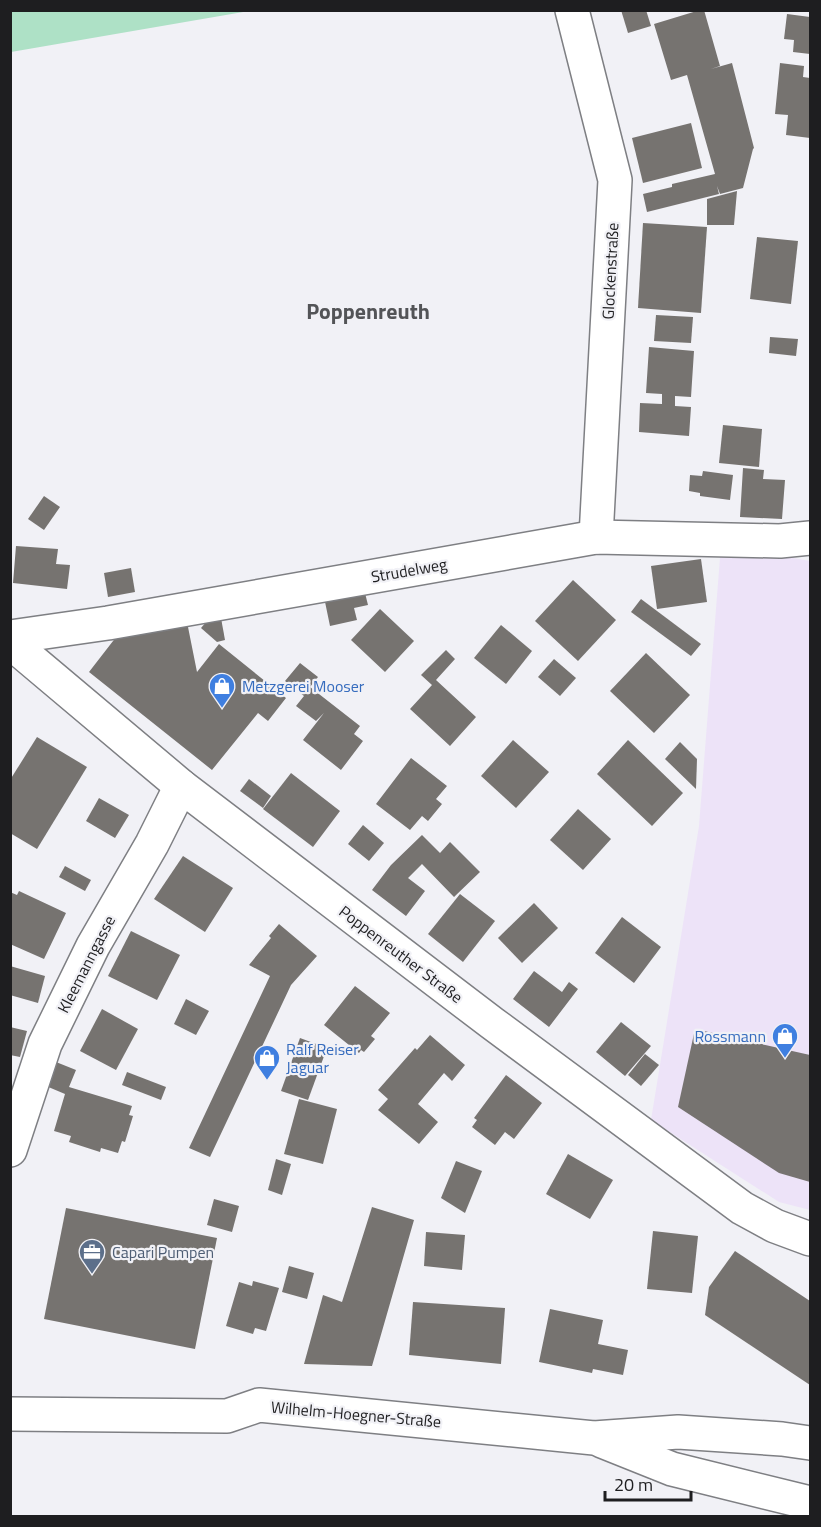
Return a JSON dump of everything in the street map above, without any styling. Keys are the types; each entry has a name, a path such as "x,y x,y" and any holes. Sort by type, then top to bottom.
{"street":[{"name":"Glockenstraße","path":"572,10 615,180 596,537"},
{"name":"Strudelweg","path":"10,637 120,621 596,537 780,541 810,538"},
{"name":"Poppenreuther Straße","path":"10,642 181,786 492,1023 742,1208 775,1226 810,1239"},
{"name":"Kleemanngasse","path":"10,1150 45,1044 93,946 152,844 181,786"},
{"name":"Wilhelm-Hoegner-Straße","path":"10,1414 227,1416 259,1405 594,1438 678,1432 810,1443"},
{"name":"Wilhelm-Hoegner-Straße","path":"594,1438 672,1469 810,1503"}],"shaded area":[{"path":"721,545 810,561 810,1210 779,1202 651,1120 699,826"}],"green space":[{"path":"11,10 249,10 249,11 11,52"}],"building":[{"path":"621,10 646,10 651,26 628,33"},
{"path":"704,10 720,66 711,69 732,63 754,148 743,188 720,194 717,186 719,194 647,212 643,194 672,187 672,184 715,174 687,75 671,80 654,24"},
{"path":"787,14 810,17 810,54 793,52 794,40 784,39"},
{"path":"780,63 804,66 803,77 810,78 810,138 786,135 788,115 775,114"},
{"path":"691,123 702,168 643,183 632,138"},
{"path":"737,191 734,225 707,225 707,199"},
{"path":"643,223 707,227 701,313 638,308"},
{"path":"757,237 798,241 791,304 750,299"},
{"path":"656,315 693,317 691,343 654,341"},
{"path":"770,337 798,339 796,356 769,353"},
{"path":"649,347 694,351 691,397 675,396 675,406 691,407 689,436 639,432 640,403 662,404 662,394 646,393"},
{"path":"723,425 762,429 759,467 719,463"},
{"path":"743,468 764,470 763,479 785,480 782,519 740,517"},
{"path":"703,471 733,475 730,500 700,496 700,493 689,491 690,475 702,476"},
{"path":"44,496 60,507 44,530 28,519"},
{"path":"16,546 58,549 56,564 70,565 67,589 13,583"},
{"path":"701,559 707,602 657,609 651,566"},
{"path":"131,568 135,592 108,597 104,573"},
{"path":"573,580 616,620 578,661 535,621"},
{"path":"364,589 368,605 354,608 357,620 330,626 324,597"},
{"path":"641,599 701,644 691,656 631,612"},
{"path":"380,609 414,641 385,672 351,640"},
{"path":"221,618 225,640 217,642 201,628 207,621"},
{"path":"187,622 197,672 219,644 286,698 268,721 258,713 212,770 89,672 120,632"},
{"path":"501,625 532,651 506,684 474,658"},
{"path":"446,650 455,659 436,680 476,717 450,746 410,709 432,685 421,675"},
{"path":"646,653 690,695 654,733 610,691"},
{"path":"554,659 576,678 560,696 538,677"},
{"path":"300,663 318,677 310,687 360,726 354,734 363,741 341,770 303,740 324,713 316,721 296,706 304,696 285,681"},
{"path":"37,737 87,767 37,849 10,833 10,780"},
{"path":"513,740 549,772 516,808 481,776"},
{"path":"628,740 683,793 652,826 597,774"},
{"path":"680,742 697,759 696,789 665,759"},
{"path":"411,758 447,786 436,799 442,804 428,821 422,816 410,830 376,804"},
{"path":"291,773 340,811 313,847 263,809"},
{"path":"249,779 271,796 263,808 240,791"},
{"path":"99,798 129,815 115,838 86,821"},
{"path":"578,809 611,839 583,870 550,840"},
{"path":"363,825 384,843 369,861 348,844"},
{"path":"422,835 440,853 450,842 480,872 454,897 422,864 408,878 425,891 406,916 372,890 391,865"},
{"path":"183,856 233,888 205,932 154,899"},
{"path":"65,866 91,880 85,891 59,877"},
{"path":"19,891 66,913 44,959 10,944 10,892 17,895"},
{"path":"460,894 495,921 463,962 428,934"},
{"path":"534,903 558,928 522,963 498,938"},
{"path":"622,917 661,947 634,983 595,953"},
{"path":"279,924 317,956 291,985 210,1157 189,1148 270,976 249,965 271,938 269,936"},
{"path":"131,931 180,955 157,1000 108,976"},
{"path":"10,966 45,976 38,1003 10,995"},
{"path":"534,971 562,992 569,982 578,989 549,1027 513,999"},
{"path":"355,986 390,1013 371,1036 375,1039 364,1052 361,1050 359,1053 324,1025"},
{"path":"186,999 209,1011 196,1035 174,1024"},
{"path":"102,1009 138,1029 116,1070 80,1051"},
{"path":"621,1022 651,1046 625,1076 596,1052"},
{"path":"10,1027 27,1031 20,1057 10,1055"},
{"path":"695,1029 810,1055 810,1182 779,1173 678,1107"},
{"path":"430,1035 465,1065 452,1081 444,1073 418,1104 438,1122 419,1144 378,1110 388,1099 378,1090 415,1048 417,1050"},
{"path":"300,1038 327,1048 308,1100 281,1091"},
{"path":"645,1054 659,1065 641,1086 628,1075"},
{"path":"56,1062 76,1070 69,1087 132,1106 129,1115 133,1116 125,1142 122,1141 118,1153 101,1148 100,1152 69,1142 71,1136 54,1131 65,1094 46,1086"},
{"path":"127,1072 166,1087 161,1100 122,1085"},
{"path":"506,1075 542,1103 514,1139 505,1132 495,1145 472,1127 477,1120 474,1118"},
{"path":"299,1099 337,1109 323,1164 284,1154"},
{"path":"568,1154 613,1180 590,1219 546,1194"},
{"path":"276,1159 291,1164 282,1195 268,1190"},
{"path":"456,1161 482,1171 465,1213 441,1198"},
{"path":"214,1199 239,1206 232,1232 207,1225"},
{"path":"372,1207 414,1220 372,1366 304,1364 323,1295 342,1302"},
{"path":"66,1208 217,1238 195,1349 44,1319"},
{"path":"653,1231 698,1236 692,1293 647,1289"},
{"path":"426,1232 465,1235 462,1270 424,1266"},
{"path":"735,1251 810,1301 810,1385 705,1315 709,1287"},
{"path":"289,1266 314,1273 307,1299 282,1292"},
{"path":"253,1281 279,1288 266,1331 255,1328 253,1334 226,1326 239,1282 252,1286"},
{"path":"413,1302 505,1308 501,1364 409,1355"},
{"path":"550,1309 603,1320 598,1344 628,1350 623,1375 593,1369 592,1373 539,1362"}],"place":[{"name":"Metzgerei Mooser","path":"222,709"},
{"name":"Rossmann","path":"785,1059"},
{"name":"Ralf Reiser Jaguar","path":"267,1081"},
{"name":"Capari Pumpen","path":"92,1275"}],"district":[{"name":"Poppenreuth","path":"368,311"}]}
